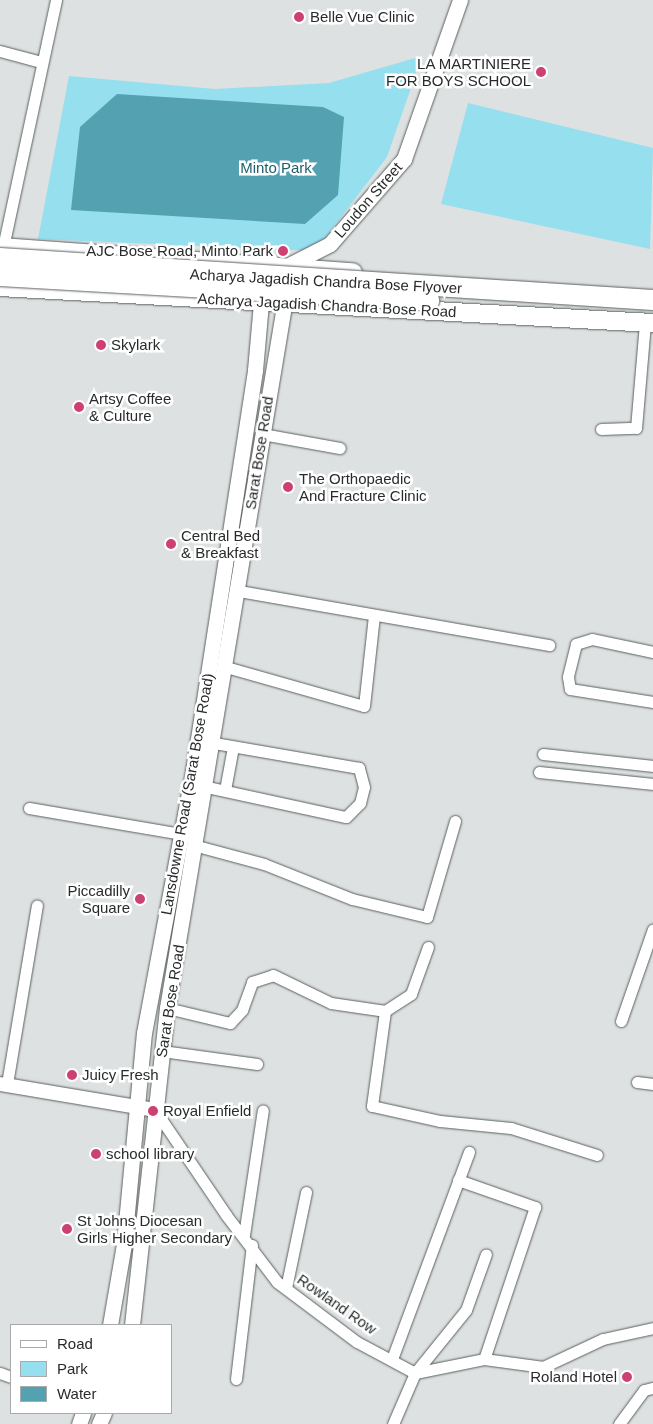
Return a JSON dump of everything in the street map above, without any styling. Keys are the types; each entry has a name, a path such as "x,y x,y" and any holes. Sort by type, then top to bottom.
{"highway":[{"name":"Acharya Jagadish Chandra Bose Flyover","path":"1,253 653,300"},
{"name":"Acharya Jagadish Chandra Bose Flyover","path":"0,276 650,320"}],"main road":[{"name":"Loudon Street","path":"291,264 330,244 404,159 460,0"},
{"path":"1,253 291,264 653,293"},
{"name":"Lansdowne Road (Sarat Bose Road)","path":"110,1324 138,1107 144,1033 181,834 253,388 264,263"},
{"name":"Sarat Bose Road","path":"132,1324 167,1008 207,787 239,591 282,304 291,264"},
{"name":"Acharya Jagadish Chandra Bose Road","path":"0,287 261,303 650,320"}],"street":[{"path":"1,253 56,0"},
{"path":"0,51 41,62"},
{"path":"602,429 636,428 650,320"},
{"path":"262,434 340,448"},
{"path":"239,591 549,645"},
{"path":"226,666 364,706 374,616"},
{"path":"653,652 592,639 576,644 568,677 570,689 653,702"},
{"path":"207,787 346,817 360,804 364,787 359,768 214,743"},
{"path":"225,790 233,746"},
{"path":"543,754 653,766"},
{"path":"539,772 653,784"},
{"path":"29,808 181,834"},
{"path":"197,846 264,864 352,899 427,917 455,821"},
{"path":"37,905 4,1084 155,1110"},
{"path":"621,1021 653,929"},
{"path":"167,1008 230,1023 242,1010 252,982 273,974 331,1003 385,1011 411,994 428,947"},
{"path":"385,1011 372,1106 440,1121 511,1128 597,1155"},
{"path":"162,1051 257,1064"},
{"path":"637,1082 653,1084"},
{"name":"Rowland Row","path":"155,1110 226,1215 286,1288 357,1342 415,1372"},
{"path":"244,1235 263,1110"},
{"path":"392,1359 469,1152"},
{"path":"458,1180 535,1207 484,1359"},
{"path":"286,1288 306,1192"},
{"path":"236,1379 252,1245"},
{"path":"393,1424 415,1372 466,1310 486,1254"},
{"path":"415,1372 484,1359 543,1367 603,1339 653,1328"},
{"path":"619,1424 644,1390 653,1388"}],"green space":[{"name":"Minto Park","path":"422,56 387,157 315,251 38,239 69,76 215,89 329,83"},
{"path":"468,103 653,148 650,249 441,204"}],"water":[{"path":"117,94 323,107 344,117 338,195 305,224 71,210 80,127"}],"place":[{"name":"Belle Vue Clinic","path":"299,17"},
{"name":"LA MARTINIERE FOR BOYS SCHOOL","path":"541,72"},
{"name":"AJC Bose Road, Minto Park","path":"283,251"},
{"name":"Skylark","path":"101,345"},
{"name":"Artsy Coffee & Culture","path":"79,407"},
{"name":"The Orthopaedic And Fracture Clinic","path":"288,487"},
{"name":"Central Bed & Breakfast","path":"171,544"},
{"name":"Piccadilly Square","path":"140,899"},
{"name":"Juicy Fresh","path":"72,1075"},
{"name":"Royal Enfield","path":"153,1111"},
{"name":"school library","path":"96,1154"},
{"name":"St Johns Diocesan Girls Higher Secondary","path":"67,1229"},
{"name":"Roland Hotel","path":"627,1377"}]}
